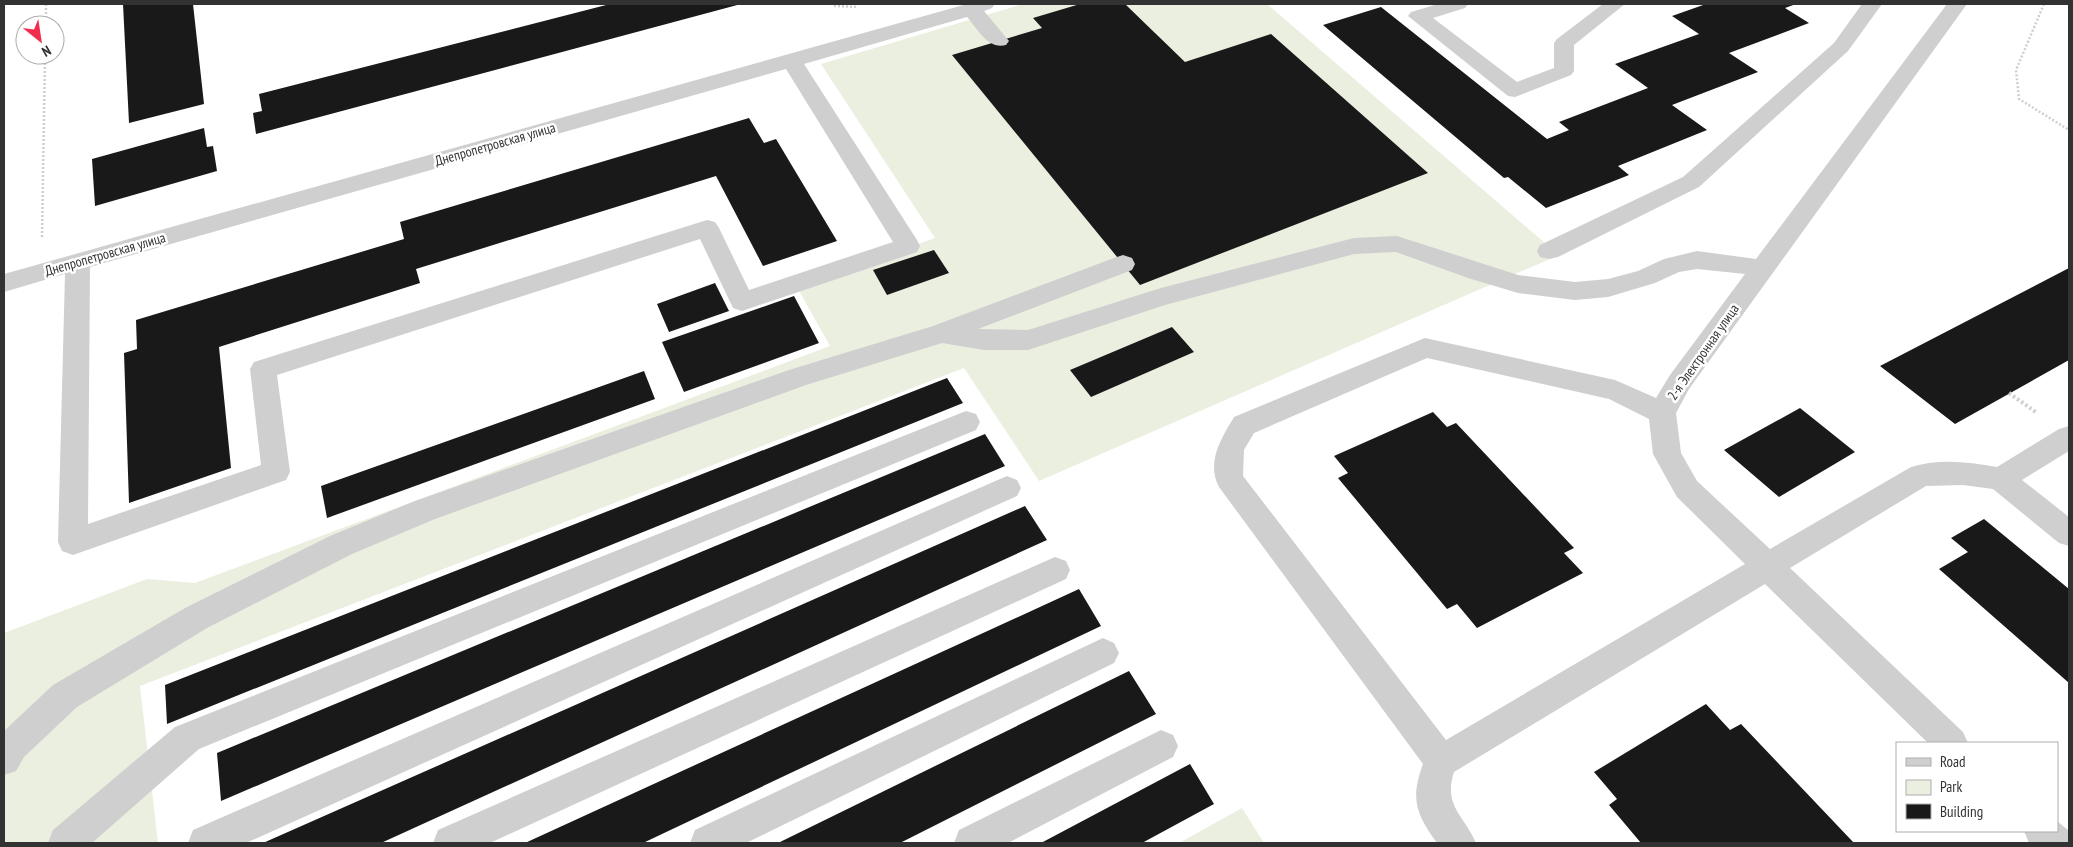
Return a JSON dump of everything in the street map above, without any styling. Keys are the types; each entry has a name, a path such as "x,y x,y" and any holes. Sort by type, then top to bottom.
{"street":[{"path":"1458,4 1418,16 1515,91 1564,71 1564,44 1615,4"},
{"path":"1549,251 1691,182 1840,47 1872,4"},
{"name":"2-я Электронная улица","path":"1950,742 1687,489 1667,454 1662,413 1679,382 1958,4"},
{"path":"978,6 999,41"},
{"name":"Днепропетровская улица","path":"4,283 978,6"},
{"path":"78,262 73,542 276,472 264,369 706,228 742,302 908,246 791,60"},
{"path":"942,333 984,340 1028,340 1161,297 1354,246 1397,244 1469,270 1518,284 1575,291 1608,288 1646,277 1673,264 1697,260 1763,268"},
{"path":"4,759 12,746 65,696 196,618 341,545 425,510 798,377 942,333 1122,264"},
{"path":"1441,761 1229,478 1230,450 1244,425 1425,348 1615,390 1662,413"},
{"path":"66,843 187,738 966,422"},
{"path":"2000,478 2069,437"},
{"path":"1458,843 1436,812 1433,784 1441,761 1921,475 1963,473 2000,478 2069,534"},
{"path":"206,843 1007,488"},
{"path":"451,843 1055,570"},
{"path":"708,843 1103,653"},
{"path":"972,843 1161,746"},
{"path":"2043,832 2055,843"}],"path":[{"path":"2044,4 2016,70 2019,98 2069,130"},
{"path":"42,272 45,65"}],"green space":[{"path":"1023,4 1267,4 1559,255 1039,481 964,368 140,686 158,843 4,843 4,633 147,579 195,583 830,346 797,287 935,238 821,64"},
{"path":"1242,808 1264,843 1179,843"}],"building":[{"path":"123,4 193,4 204,104 129,123"},
{"path":"610,4 741,4 256,134 253,113 262,111 259,94"},
{"path":"1080,4 1125,4 1185,62 1271,34 1428,173 1140,285 952,55 1042,28 1033,18"},
{"path":"1706,4 1796,4 1785,8 1809,23 1729,53 1758,72 1672,105 1707,130 1618,166 1629,175 1546,208 1508,177 1504,178 1323,25 1381,7 1547,139 1569,130 1559,122 1648,88 1615,64 1699,34 1672,16"},
{"path":"749,118 764,143 776,139 837,241 763,266 716,176 416,269 420,283 219,347 231,468 129,503 124,353 137,349 136,320 404,239 400,222"},
{"path":"204,128 207,147 213,146 217,171 95,206 92,159"},
{"path":"934,250 949,273 887,295 873,270"},
{"path":"2069,268 2069,360 1955,424 1880,366"},
{"path":"715,283 729,311 669,332 657,304"},
{"path":"794,296 819,343 684,392 662,342"},
{"path":"1172,327 1194,352 1091,397 1070,370"},
{"path":"644,371 655,399 327,518 321,486"},
{"path":"947,378 963,403 167,724 165,685"},
{"path":"1800,408 1855,452 1779,497 1724,450"},
{"path":"1433,412 1447,427 1456,423 1574,548 1564,553 1583,573 1477,628 1457,604 1447,609 1338,478 1348,473 1334,456"},
{"path":"985,434 1005,466 221,801 217,753"},
{"path":"1025,506 1047,540 381,843 263,843"},
{"path":"1984,519 2069,589 2069,683 1939,569 1968,552 1951,538"},
{"path":"1079,589 1101,626 643,843 525,843"},
{"path":"1129,671 1156,714 900,843 778,843"},
{"path":"1706,704 1730,730 1741,724 1854,843 1641,843 1609,805 1617,799 1594,772"},
{"path":"1190,764 1214,804 1142,843 1041,843"}]}
